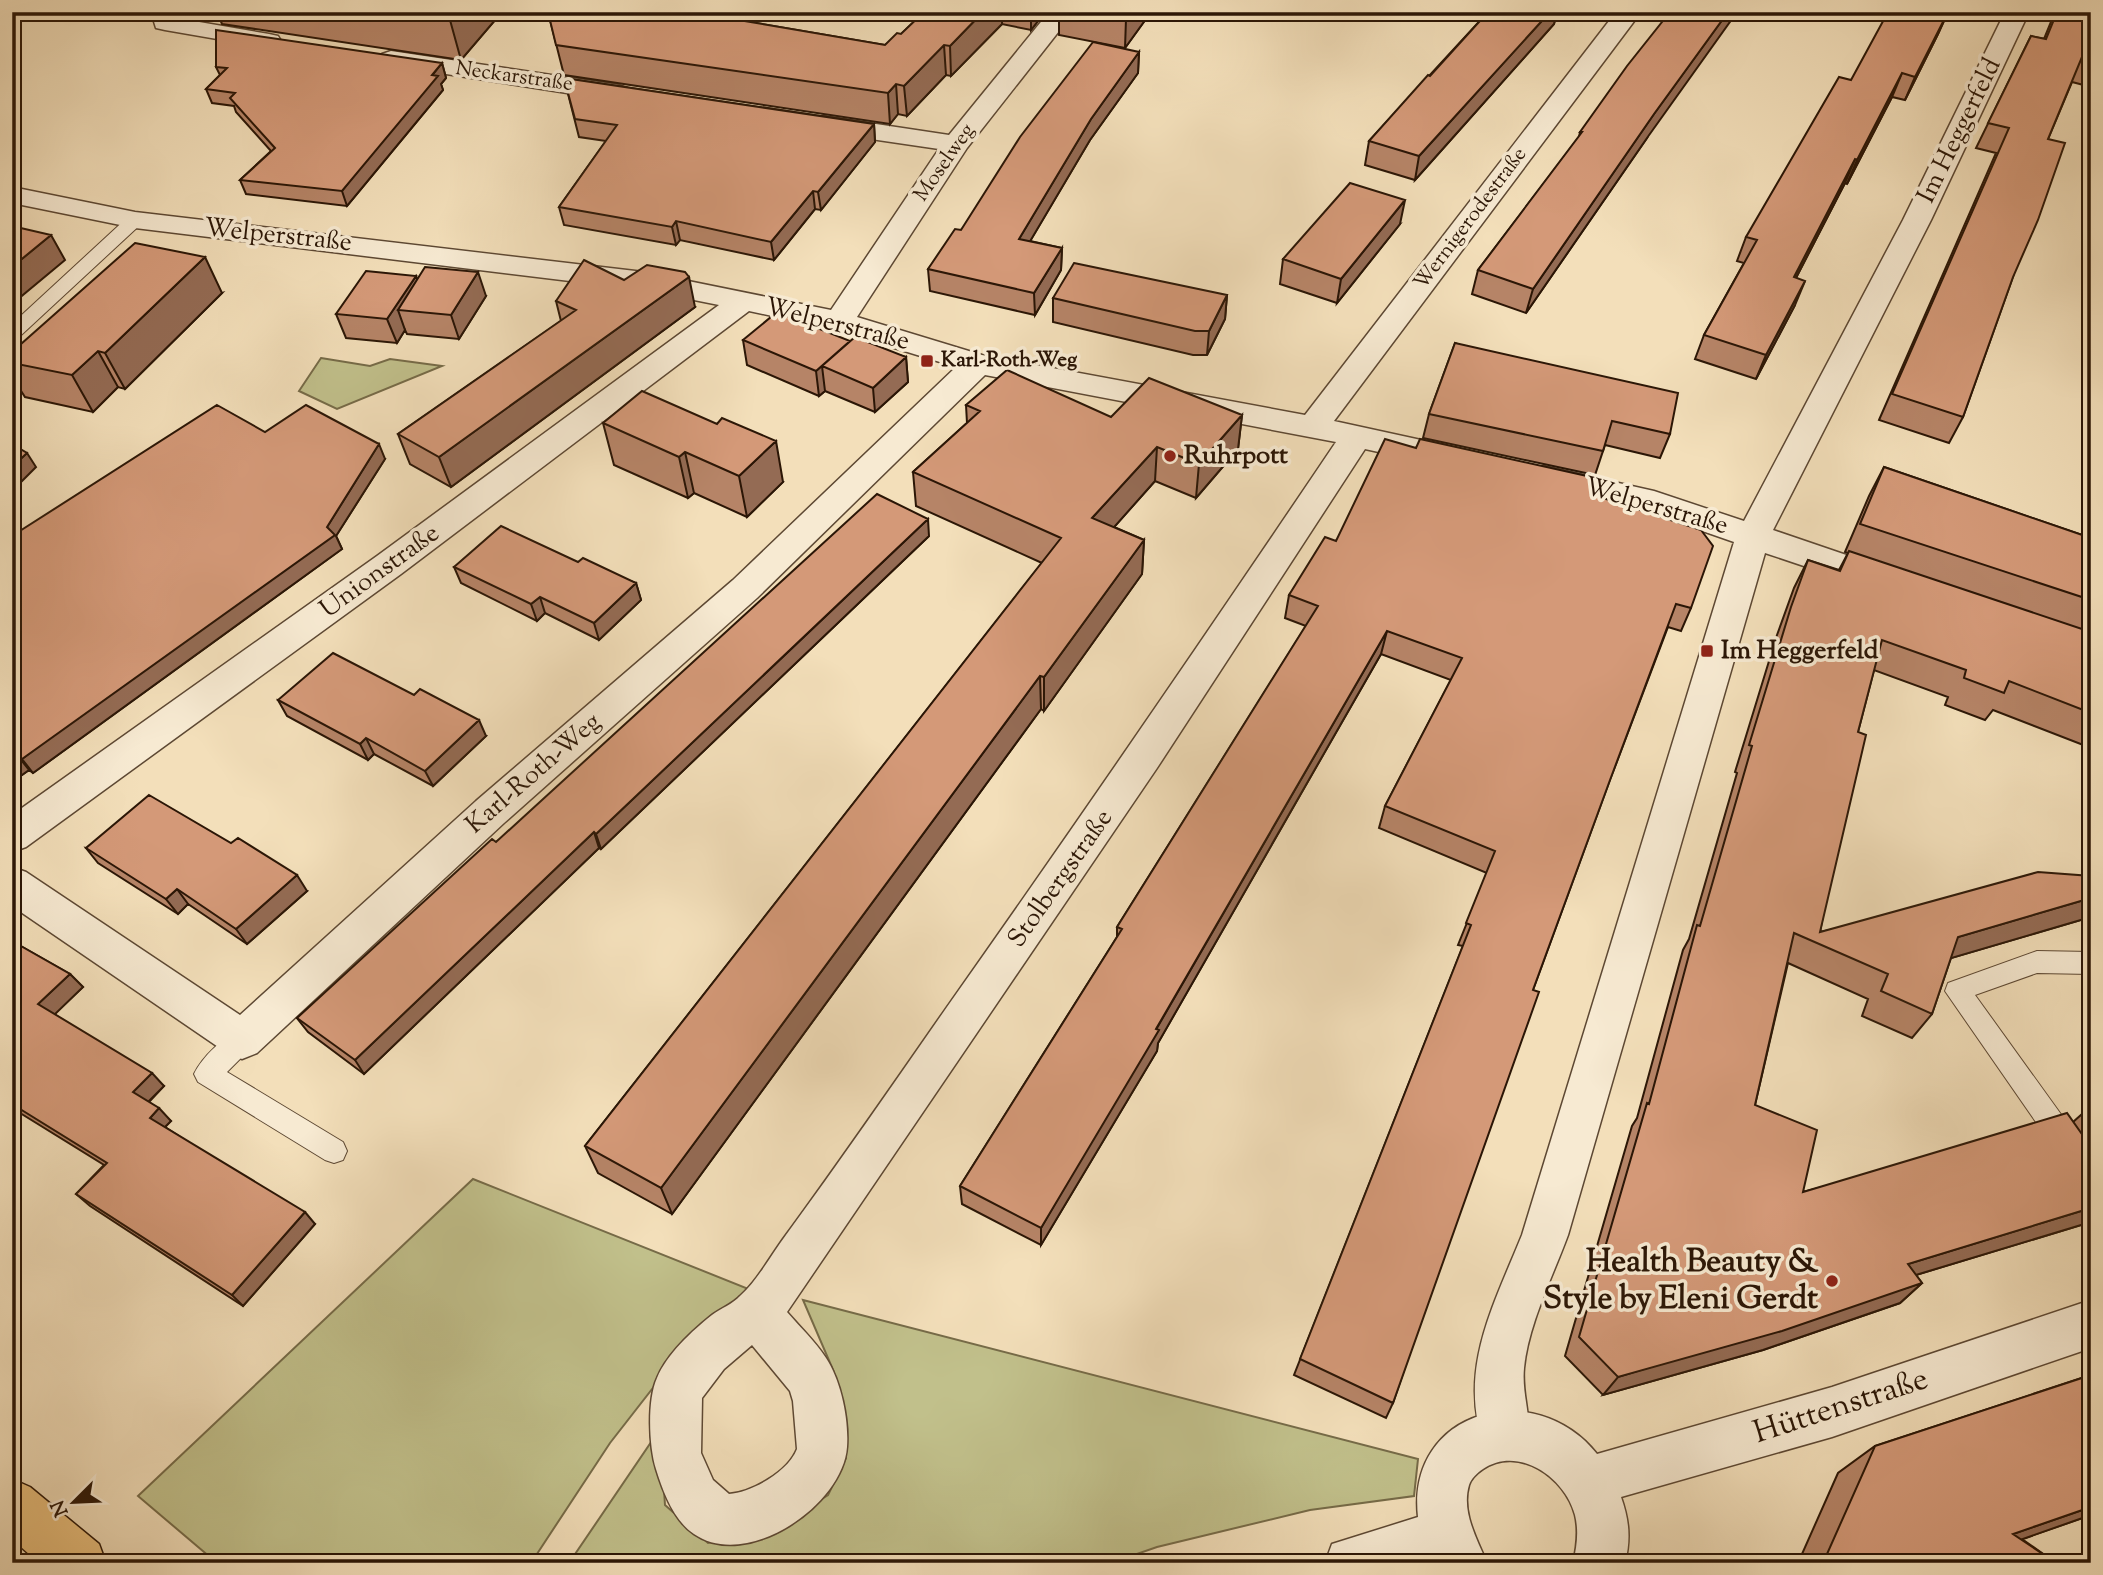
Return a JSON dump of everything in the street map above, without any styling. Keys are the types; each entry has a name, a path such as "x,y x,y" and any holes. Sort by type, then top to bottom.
{"main road":[{"path":"12,1505 80,1563"}],"street":[{"path":"163,12 165,23 181,28 288,44"},
{"name":"Moselweg","path":"839,321 956,144 1062,12"},
{"name":"Wernigerodestraße","path":"1312,426 1629,12"},
{"name":"Im Heggerfeld","path":"1505,1435 1499,1371 1503,1346 1545,1236 1753,536 1917,220 2017,12"},
{"name":"Neckarstraße","path":"366,55 649,97"},
{"path":"805,121 956,144"},
{"name":"Welperstraße","path":"12,195 135,220 644,281 839,321 978,364 1312,426 1460,459"},
{"name":"Unionstraße","path":"12,836 313,621 744,301"},
{"name":"Karl-Roth-Weg","path":"242,1040 490,813 745,589 978,364"},
{"name":"Stolbergstraße","path":"757,1314 1137,770 1356,437"},
{"name":"Welperstraße","path":"1512,470 1654,502 1922,594"},
{"path":"12,884 242,1040"},
{"name":"Hüttenstraße","path":"1588,1483 1621,1471 1832,1412 2091,1324"},
{"path":"1351,1563 1453,1549 1441,1510 1443,1487 1451,1467 1465,1450 1484,1440 1505,1435 1536,1440 1550,1446 1565,1457 1588,1483 1600,1509 1604,1537 1599,1563"}],"lane":[{"path":"12,334 135,220"},
{"path":"2091,962 2037,962 1957,991 2091,1178"},
{"name":"Karl-Roth-Weg","path":"242,1040 207,1074 334,1151"}],"shaded area":[{"path":"321,358 370,366 390,359 442,366 337,409 299,391"},
{"path":"473,1179 756,1292 674,1361 610,1443 531,1563 217,1563 138,1496"},
{"path":"803,1300 1418,1459 1414,1496 1310,1510 1157,1547 1111,1563 569,1563 660,1429 665,1505 708,1543 770,1532 828,1495 846,1458 834,1372"}],"building":[{"path":"395,12 457,12 450,20"},
{"path":"548,12 725,12 727,18 885,45 924,12 983,12 950,46 944,45 904,86 896,84 888,93 556,45"},
{"path":"1094,12 1130,12 1126,19"},
{"path":"1488,12 1550,12 1419,156 1369,141 1428,75 1430,76"},
{"path":"1670,12 1728,12 1533,289 1478,270 1582,132 1627,66"},
{"path":"1888,12 1948,12 1915,77 1902,73 1857,160 1855,159 1794,277 1805,281 1766,355 1704,335 1757,240 1746,237 1839,77 1851,80"},
{"path":"2057,12 2091,12 2091,59 2082,57 2048,139 2065,143 1963,417 1892,394 2009,128 1988,123 2031,36 2046,39"},
{"path":"216,30 442,63 432,75 438,76 342,191 240,180 275,148 230,98 235,93 206,89 227,68 216,67"},
{"path":"1093,42 1139,52 1091,119 1019,239 1062,248 1034,293 928,269 955,229 961,230 1020,137"},
{"path":"564,78 874,124 818,192 813,191 771,242 676,221 672,227 559,207 617,125 575,119"},
{"path":"1350,183 1405,200 1341,279 1283,259"},
{"path":"12,226 51,235 12,267"},
{"path":"135,243 205,257 105,353 98,351 72,375 12,363 12,352"},
{"path":"584,260 624,280 647,265 685,272 689,277 439,457 398,434 576,310 556,301"},
{"path":"1074,263 1227,295 1209,331 1195,331 1053,298"},
{"path":"425,267 478,272 451,315 398,310"},
{"path":"366,271 416,276 387,319 336,314"},
{"path":"777,312 850,341 816,371 743,340"},
{"path":"855,337 906,357 873,388 822,366"},
{"path":"1455,343 1678,393 1670,434 1612,421 1603,451 1429,414"},
{"path":"1007,370 1111,417 1149,378 1242,415 1199,464 1157,447 1092,518 1144,540 1044,677 1040,676 661,1188 585,1146 1061,538 913,472 980,411 966,405"},
{"path":"642,391 717,424 722,418 776,441 739,476 685,452 679,457 603,423"},
{"path":"217,405 265,432 306,405 379,444 327,527 335,535 22,759 18,756 12,760 12,536"},
{"path":"1385,439 1416,448 1420,439 1596,478 1591,494 1701,530 1713,546 1691,608 1676,604 1610,780 1533,990 1539,992 1393,1403 1300,1359 1471,925 1466,923 1495,851 1385,806 1462,658 1387,631 1156,1029 1159,1030 1041,1228 960,1186 1122,929 1117,927 1318,606 1289,595 1325,537 1336,541"},
{"path":"12,444 27,453 12,467"},
{"path":"1884,467 2091,538 2091,600 1860,524"},
{"path":"877,494 928,519 355,1060 297,1018 492,839 496,842"},
{"path":"501,526 578,562 583,558 636,583 594,623 540,597 531,604 454,567"},
{"path":"1849,551 2091,632 2091,713 2009,681 2004,693 1964,678 1966,670 1882,640 1858,732 1866,735 1820,932 2038,872 2091,876 2091,898 1958,937 1932,1014 1881,991 1888,974 1794,933 1755,1105 1817,1130 1803,1192 2067,1113 2091,1147 2091,1208 1908,1264 1922,1283 1782,1331 1618,1377 1579,1337 1647,1103 1649,1104 1697,925 1700,926 1752,746 1749,745 1791,607 1808,560 1840,571"},
{"path":"333,653 414,695 420,689 479,720 425,771 366,738 360,744 278,700"},
{"path":"149,795 231,843 238,838 297,875 236,929 177,889 166,899 86,848"},
{"path":"12,941 70,974 38,1004 152,1073 133,1092 159,1108 150,1118 305,1212 232,1295 76,1194 107,1163 12,1104"},
{"path":"2091,1375 2091,1507 2013,1534 2056,1563 1823,1563 1875,1446"}],"place":[{"name":"Karl-Roth-Weg","path":"927,361"},
{"name":"Ruhrpott","path":"1170,456"},
{"name":"Im Heggerfeld","path":"1707,651"},
{"name":"Health Beauty & Style by Eleni Gerdt","path":"1832,1281"}]}
